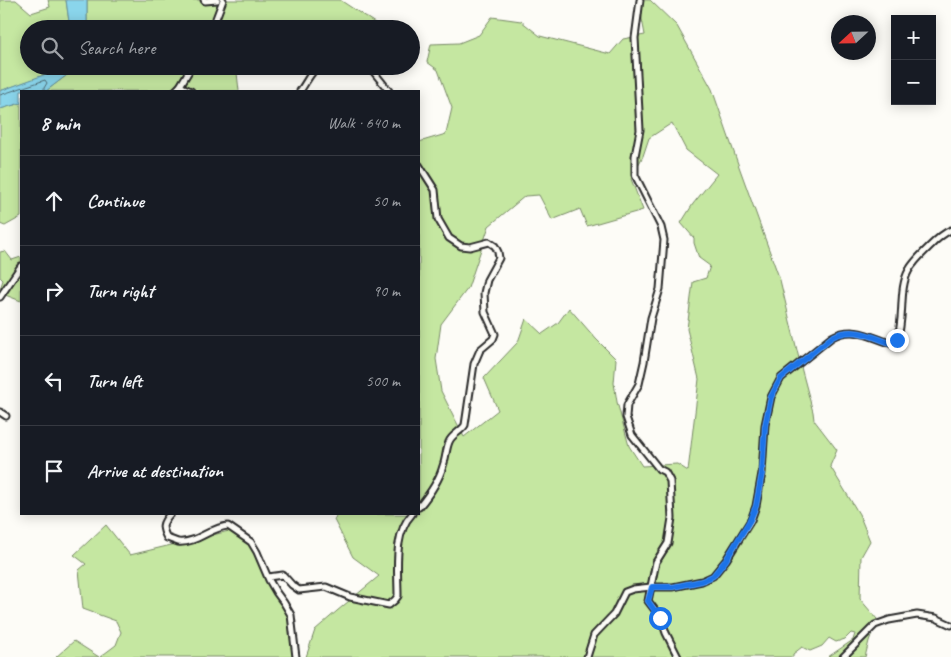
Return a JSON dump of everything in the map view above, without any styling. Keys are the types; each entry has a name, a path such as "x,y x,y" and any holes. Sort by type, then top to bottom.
{"street":[{"path":"204,0 205,2 218,0"},
{"path":"216,20 224,0"},
{"path":"640,0 635,38 640,130 636,156 636,175 661,227 664,240 660,289 651,318 644,362 638,384 627,405 626,417 632,435 670,481 672,504 668,542 656,562 648,601 660,618 678,657"},
{"path":"175,90 187,75"},
{"path":"301,90 311,75"},
{"path":"376,75 388,90"},
{"path":"180,86 189,90"},
{"path":"420,167 435,190 438,219 449,238 461,246 470,247 489,242 495,246 498,252 498,258 487,280 484,293 485,312 495,334 493,339 480,350 474,364 463,429 453,436 449,442 443,467 433,489 420,506"},
{"path":"587,657 594,635 614,614 625,592 652,587 673,587 702,581 713,576 726,560 750,520 756,506 762,473 768,405 781,378 840,332 860,333 890,343 897,340 900,331 904,283 908,271 918,257 951,230"},
{"path":"0,297 20,267"},
{"path":"0,412 6,416"},
{"path":"169,515 163,524 163,531 167,538 179,542 190,540 222,526 228,526 250,542 257,552 276,592 291,615 296,657"},
{"path":"268,577 283,575 299,590 326,586 350,596 389,605 398,596 399,542 401,532 411,515"},
{"path":"843,657 875,625 889,620 917,615 936,618 951,625"}],"green space":[{"path":"0,0 16,0 31,13 50,7 48,0 66,0 69,20 20,20 20,75 45,75 0,91"},
{"path":"87,0 340,0 370,20 87,20"},
{"path":"641,0 650,0 677,26 712,89 780,280 814,420 837,450 830,466 859,514 870,541 861,557 860,599 877,619 865,657 828,657 853,640 855,634 851,633 845,639 836,642 829,638 822,646 810,651 802,647 793,654 793,657 306,657 315,630 379,576 353,557 334,520 336,515 420,515 420,142 446,134 452,108 438,70 427,62 431,44 459,43 479,35 492,17 521,21 540,36 610,54 623,39 645,35","holes":["672,123 686,150 717,174 693,204 681,223 694,238 699,258 710,266 706,278 693,282 687,329 699,379 688,471 677,464 642,466 629,446 617,402 614,383 616,359 569,308 558,323 542,334 526,319 518,342 484,378 498,410 464,437 441,391 436,359 441,324 468,288 489,226 525,196 539,195 552,220 580,209 587,226 643,210 631,179 643,156 649,138"]},
{"path":"67,75 237,75 239,90 47,90"},
{"path":"20,103 20,218 5,226 0,224 0,109"},
{"path":"5,251 12,260 20,257 20,301 0,293 3,280 0,277 0,252"},
{"path":"106,525 130,555 229,531 245,538 291,615 294,657 100,657 116,645 121,632 116,621 83,609 79,570 86,564 74,555"},
{"path":"74,641 99,657 56,657"}],"water":[{"path":"66,0 87,0 87,20 69,20"},
{"path":"44,75 67,75 47,90 20,90 20,103 0,109 0,91"}],"route":[{"path":"660,618 648,601 652,587 673,587 702,581 713,576 726,560 750,520 756,506 762,473 768,405 781,378 840,332 860,333 890,343 897,340"}]}
